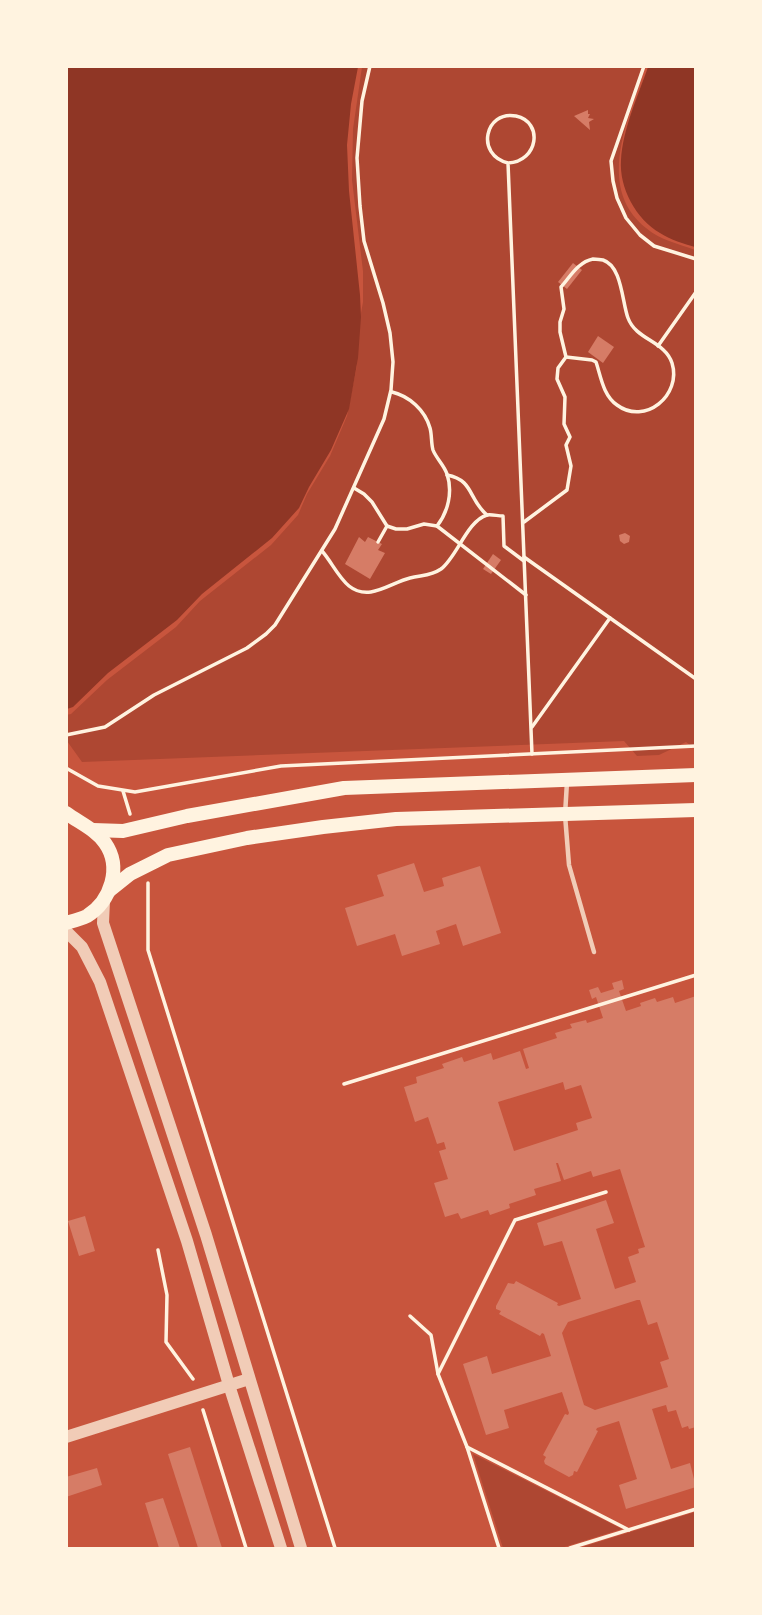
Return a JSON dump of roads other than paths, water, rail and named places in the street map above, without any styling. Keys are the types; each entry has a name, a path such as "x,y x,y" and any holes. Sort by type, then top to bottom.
{"main road":[{"path":"93,830 123,831 199,813 344,788 695,775"},
{"path":"66,923 88,915 130,874 168,855 260,836 396,819 695,810"},
{"path":"70,818 93,830 106,844 112,857 114,873 107,895"}],"street":[{"path":"107,895 103,923 206,1235 301,1549"},
{"path":"66,931 82,947 100,982 187,1241 281,1549"},
{"path":"66,1437 249,1379"}],"lane":[{"path":"567,781 565,815 569,865 594,952"}]}
